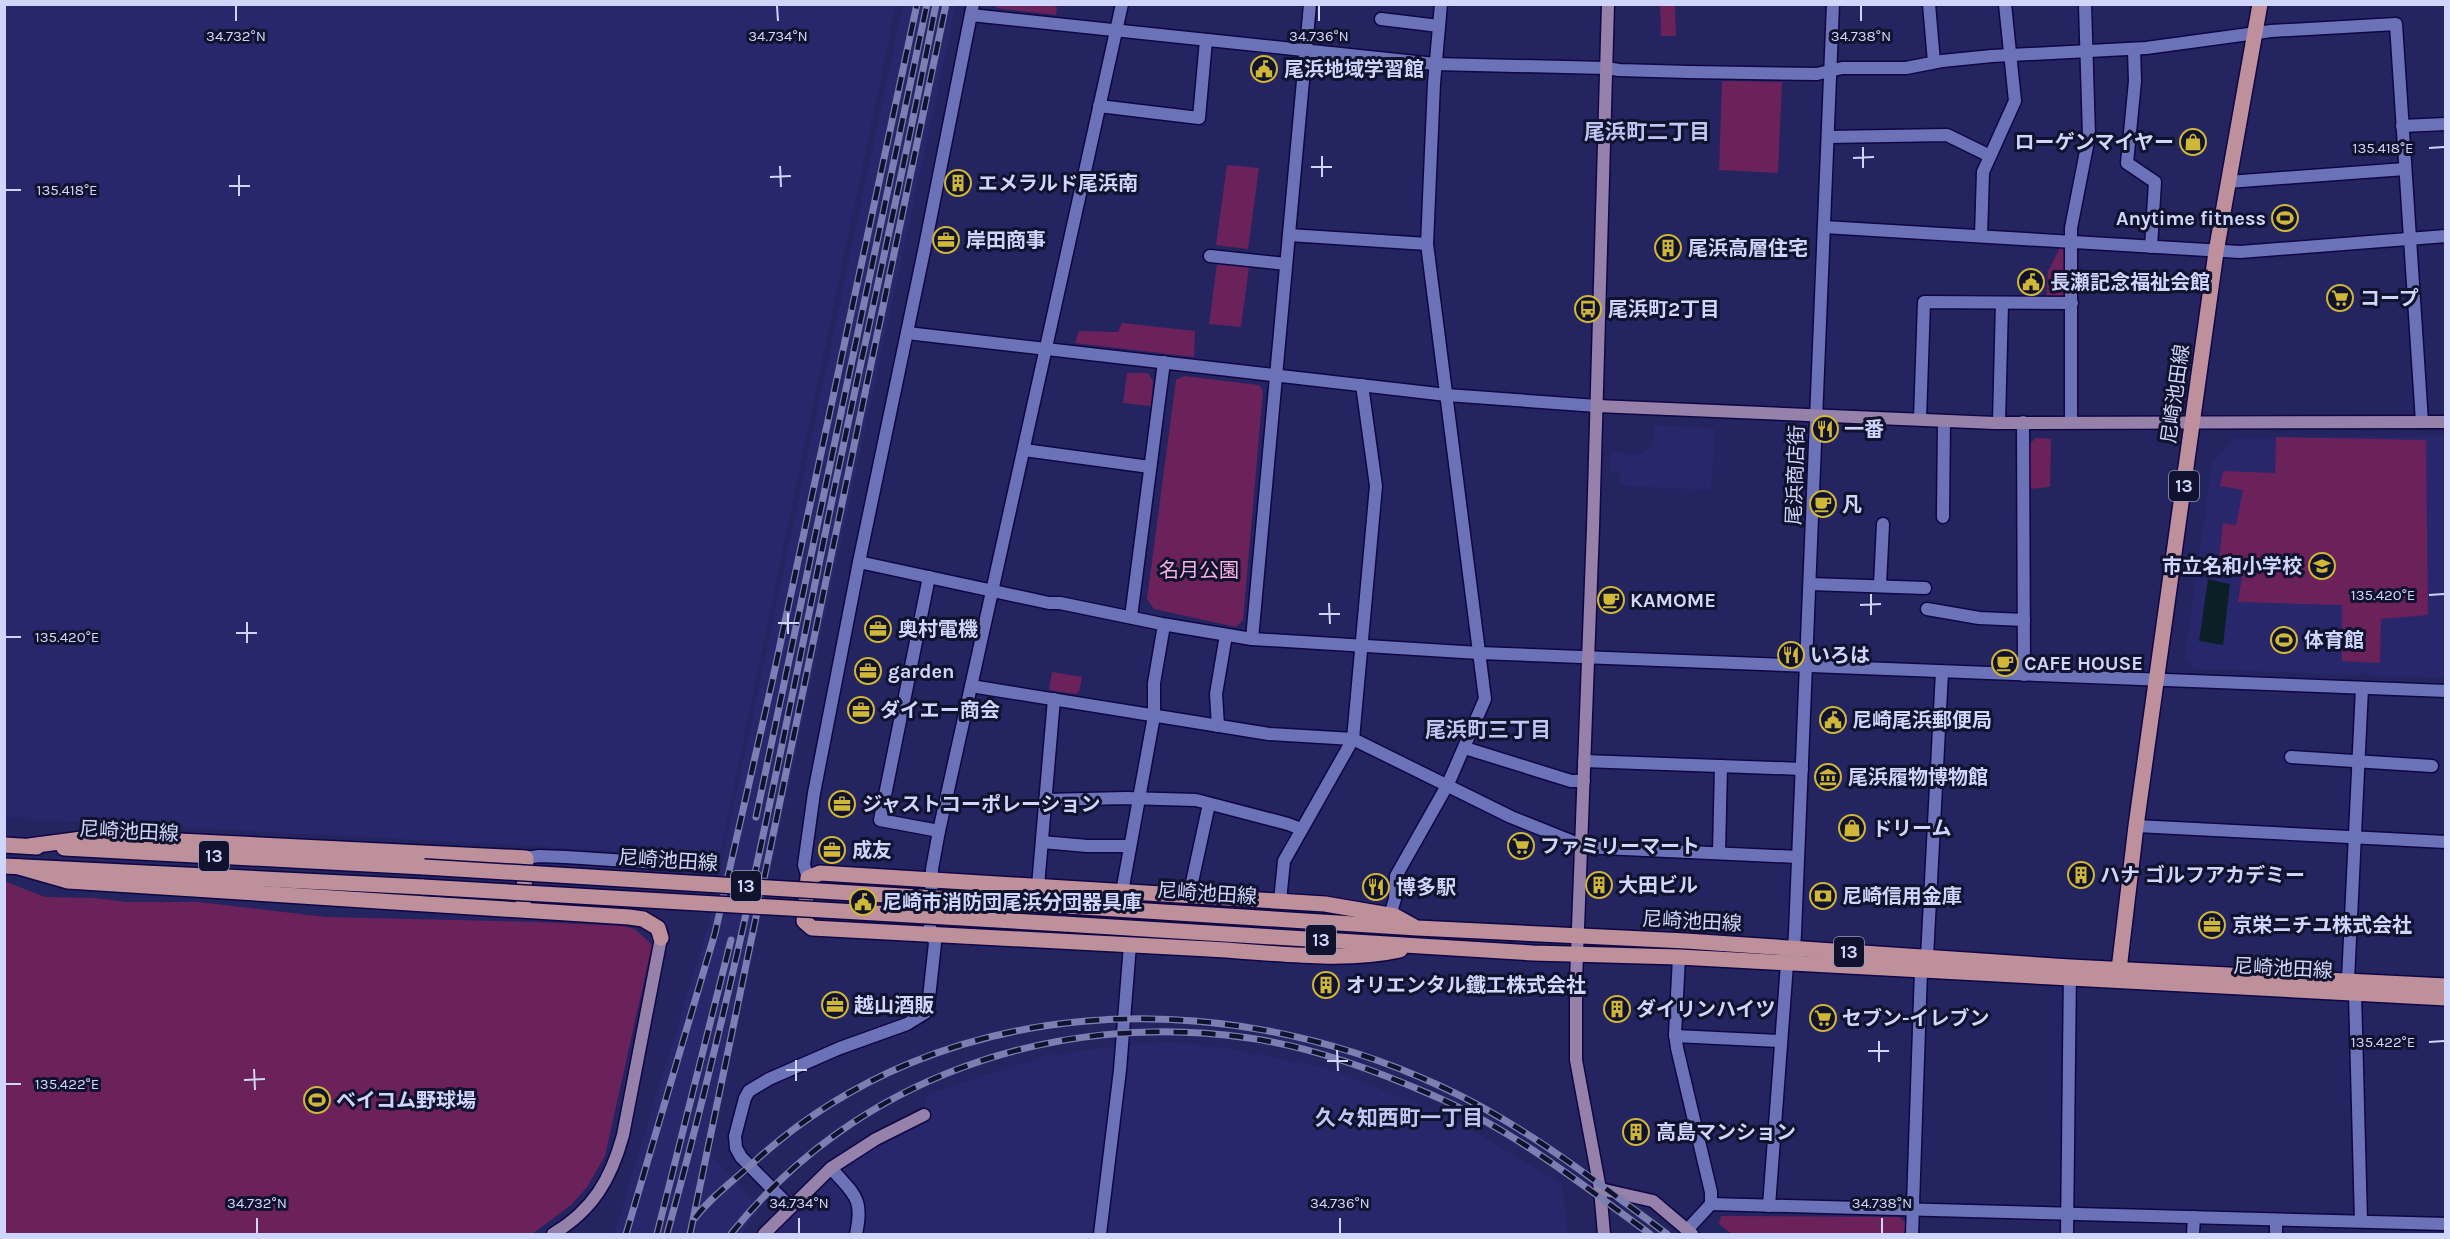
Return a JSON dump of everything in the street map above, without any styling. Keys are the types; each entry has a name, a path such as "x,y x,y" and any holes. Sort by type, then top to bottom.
{"main road":[{"name":"尼崎池田線","path":"2119,975 2136,826 2216,252 2260,4"},
{"path":"29,846 97,837 526,858 523,912"},
{"name":"尼崎池田線","path":"4,845 424,867 1417,928 1794,948 1924,963 2119,975 2351,987 2445,986"},
{"name":"尼崎池田線","path":"12,867 423,887 1577,955 1679,957 1786,964 1924,963"},
{"path":"12,867 68,881 643,919 658,928 661,938"},
{"path":"1417,928 1390,915 1325,904 820,873 808,878 804,921 812,928 1338,956 1377,955 1417,946"},
{"name":"尼崎池田線","path":"2351,987 2445,998"}],"street":[{"path":"790,1207 741,1157 736,1148 735,1136 745,1098 756,1086 769,1079 840,1048 907,1024 925,1013 928,1007 935,943 931,933 932,869 939,831 1122,4"},
{"path":"1251,639 1311,4"},
{"path":"1390,915 1395,899 1396,876 1448,784 1484,704 1447,395 1426,244 1435,64 1441,4"},
{"path":"1604,1234 1600,1189 1576,1060 1577,955 1589,658 1608,4"},
{"name":"尾浜商店街","path":"1794,948 1833,4"},
{"path":"1929,4 1934,62"},
{"path":"1981,236 1983,172 2015,101 2005,4"},
{"path":"2071,422 2071,228 2089,136 2085,4"},
{"path":"808,878 804,865 814,793 972,10 1116,32 1435,64 1817,74 1842,68 1880,70 1906,68 1934,62 2009,55 2134,49 2255,34 2396,24 2422,422"},
{"path":"1381,19 1439,26"},
{"path":"1099,106 1199,118 1206,40"},
{"path":"2134,49 2135,81 2127,163 2155,182 2151,247"},
{"path":"2402,126 2445,124"},
{"path":"1828,137 1947,135 1990,156"},
{"path":"2228,182 2405,169"},
{"path":"1824,226 2216,252 2445,236"},
{"path":"1289,235 1426,244"},
{"path":"1210,256 1286,264"},
{"path":"1920,419 1924,302 2072,303"},
{"path":"1999,422 2002,303"},
{"path":"907,333 1447,395 1597,406 1944,421 2445,422"},
{"path":"1131,617 1164,362"},
{"path":"1280,902 1282,866 1353,739 1376,486 1362,385"},
{"path":"1943,517 1944,421"},
{"path":"2023,422 2024,675"},
{"path":"1024,450 1150,467"},
{"path":"1880,585 1883,524"},
{"path":"859,562 992,592 1251,639 1479,654 2445,691"},
{"path":"928,578 880,820 939,831"},
{"path":"1810,584 1925,588"},
{"path":"1927,609 1979,618 2024,620"},
{"path":"1122,892 1154,716 1154,683 1164,625"},
{"path":"1218,726 1216,694 1226,635"},
{"path":"1912,1234 1924,963 1942,672"},
{"path":"971,686 1286,736 1353,739 1511,817 1581,846 1798,857"},
{"path":"2361,1221 2351,987 2354,837 2362,688"},
{"path":"1038,886 1054,699"},
{"path":"1466,748 1571,781 1584,781"},
{"path":"2291,757 2432,766"},
{"path":"1584,760 1802,769"},
{"path":"1719,853 1721,766"},
{"path":"1045,800 1196,800 1301,829"},
{"path":"1189,896 1209,804"},
{"path":"2136,826 2445,842"},
{"path":"1042,842 1087,846 1130,846"},
{"path":"526,858 548,857 674,864"},
{"path":"553,1234 569,1225 591,1203 615,1165 625,1125 661,938"},
{"path":"1100,1234 1120,1070 1130,945"},
{"path":"1769,1206 1786,964 1794,948"},
{"path":"1600,1189 1653,1201 1690,1232 1711,1204 1711,1192 1675,1036 1679,957"},
{"path":"2067,1234 2070,972"},
{"path":"1675,1036 1779,1041"},
{"path":"764,1234 831,1168 876,1138 924,1115"},
{"path":"831,1168 860,1206 856,1234"},
{"path":"1711,1204 2445,1224"},
{"path":"2193,1234 2194,1217"},
{"path":"2276,1220 2276,1234"}],"shaded area":[{"path":"4,5 896,5 719,858 5,818"},
{"path":"903,5 956,5 710,1154 760,1209 742,1234 614,1234 709,923"},
{"path":"1654,425 1715,429 1711,490 1620,486 1620,472 1610,472 1611,452 1641,454 1652,445"},
{"name":"市立名和小学校","path":"2445,436 2445,678 2194,669 2185,658 2212,463 2234,438"},
{"path":"1166,1042 1215,1046 1331,1069 1451,1118 1562,1184 1568,1234 764,1234 810,1187 923,1115 928,1094 1044,1056 1122,1045"}],"green space":[{"path":"994,5 1057,7 1056,15 997,8"},
{"path":"1660,5 1675,5 1676,36 1661,36"},
{"path":"1722,81 1782,82 1778,173 1719,170"},
{"path":"1227,165 1259,168 1248,249 1216,245"},
{"path":"2061,246 2067,246 2067,293 2060,299 2046,299 2048,271"},
{"path":"1217,264 1249,267 1241,327 1209,324"},
{"path":"1122,323 1195,331 1194,357 1075,343 1079,331 1118,332"},
{"path":"1127,373 1148,373 1153,381 1151,406 1123,403"},
{"name":"名月公園","path":"1184,376 1259,385 1263,391 1243,620 1236,627 1154,609 1147,599 1176,380"},
{"path":"2276,437 2426,440 2428,615 2381,619 2380,663 2342,661 2342,605 2238,602 2243,570 2218,567 2223,523 2236,525 2243,490 2220,486 2223,471 2275,473"},
{"path":"2036,438 2051,439 2050,487 2029,489 2029,444"},
{"path":"1052,672 1082,677 1079,692 1075,694 1049,690"},
{"path":"4,881 45,897 94,898 127,902 198,902 326,917 538,922 623,926 635,929 652,945 605,1156 587,1187 571,1205 532,1234 5,1234"},
{"path":"1721,1216 1900,1217 1906,1223 1905,1234 1732,1234 1719,1224"}],"water":[{"path":"2208,579 2230,584 2223,645 2199,641"}],"railway":[{"path":"626,1234 715,933 773,678 917,4"},
{"path":"756,817 927,4"},
{"path":"667,1234 714,1052 756,869 936,4"},
{"path":"690,1234 946,4"},
{"path":"657,1234 731,940"},
{"path":"695,1218 715,1196 754,1162 828,1105 909,1064 995,1036 1084,1021 1175,1020 1265,1030 1354,1053 1440,1086 1471,1101 1529,1135 1667,1234"},
{"path":"731,1234 781,1180 837,1134 898,1096 963,1067 1032,1047 1103,1035 1176,1032 1249,1038 1296,1047 1365,1068 1432,1095 1518,1140 1650,1234"}],"place":[{"name":"尾浜地域学習館","path":"1264,69"},
{"name":"ローゲンマイヤー","path":"2193,142"},
{"name":"エメラルド尾浜南","path":"958,183"},
{"name":"Anytime fitness","path":"2285,218"},
{"name":"岸田商事","path":"946,240"},
{"name":"尾浜高層住宅","path":"1668,248"},
{"name":"長瀬記念福祉会館","path":"2031,282"},
{"name":"コープ","path":"2340,298"},
{"name":"尾浜町2丁目","path":"1588,309"},
{"name":"一番","path":"1825,429"},
{"name":"凡","path":"1823,504"},
{"name":"市立名和小学校","path":"2322,566"},
{"name":"KAMOME","path":"1611,600"},
{"name":"奥村電機","path":"878,629"},
{"name":"体育館","path":"2284,640"},
{"name":"いろは","path":"1791,655"},
{"name":"CAFE HOUSE","path":"2005,663"},
{"name":"garden","path":"868,671"},
{"name":"ダイエー商会","path":"861,710"},
{"name":"尼崎尾浜郵便局","path":"1833,720"},
{"name":"尾浜履物博物館","path":"1828,777"},
{"name":"ジャストコーポレーション","path":"842,804"},
{"name":"ドリーム","path":"1852,828"},
{"name":"ファミリーマート","path":"1521,846"},
{"name":"成友","path":"832,850"},
{"name":"ハナ ゴルフアカデミー","path":"2081,875"},
{"name":"大田ビル","path":"1599,885"},
{"name":"博多駅","path":"1376,887"},
{"name":"尼崎信用金庫","path":"1823,896"},
{"name":"尼崎市消防団尾浜分団器具庫","path":"863,902"},
{"name":"京栄ニチユ株式会社","path":"2212,925"},
{"name":"オリエンタル鐵工株式会社","path":"1326,985"},
{"name":"越山酒販","path":"835,1005"},
{"name":"ダイリンハイツ","path":"1617,1009"},
{"name":"セブン-イレブン","path":"1823,1018"},
{"name":"ベイコム野球場","path":"317,1100"},
{"name":"高島マンション","path":"1636,1132"}],"district":[{"name":"尾浜町二丁目","path":"1647,132"},
{"name":"尾浜町三丁目","path":"1488,730"},
{"name":"久々知西町一丁目","path":"1399,1118"}]}
